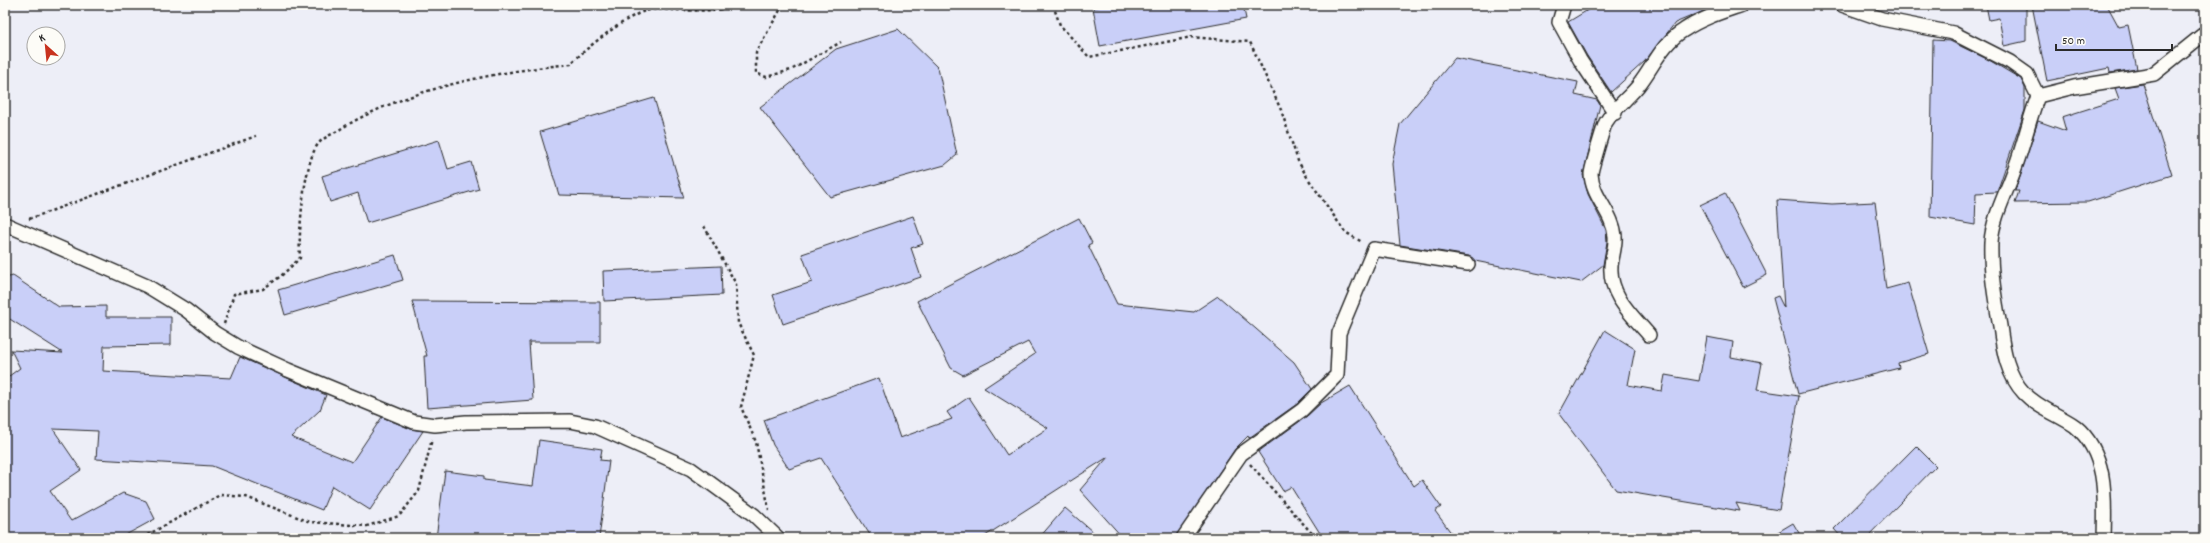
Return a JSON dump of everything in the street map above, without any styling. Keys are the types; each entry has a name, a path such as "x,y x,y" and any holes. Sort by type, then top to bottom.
{"street":[{"path":"1564,5 1559,22 1580,60 1615,113"},
{"path":"1649,335 1620,302 1612,284 1611,267 1615,236 1610,218 1601,203 1591,173 1606,122 1652,68 1665,44 1683,30 1706,18 1742,5"},
{"path":"1842,5 1882,19 1953,33 2010,62 2027,74 2038,96 2016,168 1997,214 1991,242 1993,286 2008,368 2025,394 2074,426 2090,440 2101,466 2105,502 2104,538"},
{"path":"2038,96 2074,86 2154,74 2205,32"},
{"path":"7,225 147,286 186,310 221,337 238,347 288,370 414,422 435,425 466,422 541,420 570,421 595,426 691,470 754,515 778,538"},
{"path":"1182,538 1240,454 1302,410 1337,375 1339,333 1374,249 1468,264"}],"path":[{"path":"221,337 234,294 263,289 281,276 300,258 298,237 301,213 312,153 319,142 358,118 416,96 487,75 571,64 582,52 618,26 644,11 701,11 731,8 742,5"},
{"path":"783,5 756,52 756,73 766,77 791,70 841,42"},
{"path":"1053,5 1060,25 1089,57 1192,37 1250,42 1281,110 1298,161 1307,177 1345,232 1374,249"},
{"path":"7,225 256,136"},
{"path":"704,226 736,284 738,323 754,355 741,408 756,442 771,517 765,525"},
{"path":"142,538 220,494 246,497 310,522 367,526 399,516 419,491 435,425"},
{"path":"1240,454 1316,538"}],"building":[{"path":"1107,5 1243,5 1246,19 1100,46 1093,8"},
{"path":"1596,5 1718,5 1675,23 1645,61 1611,92 1587,56 1568,22"},
{"path":"1986,5 2026,5 2026,41 2004,46 1999,18 1989,20"},
{"path":"2032,5 2107,5 2119,27 2128,25 2137,69 2110,73 2109,68 2047,81"},
{"path":"898,29 938,68 957,155 945,165 830,197 760,107 836,49"},
{"path":"1933,40 1950,41 1989,60 2021,79 2025,88 2025,110 1997,192 1976,193 1975,225 1930,217"},
{"path":"1455,58 1578,82 1575,95 1597,100 1600,105 1583,175 1588,194 1606,230 1607,242 1603,265 1581,282 1475,261 1469,256 1400,245 1392,164 1400,124"},
{"path":"2143,84 2172,175 2088,202 2015,203 2019,191 2015,191 2038,121 2066,131 2062,117 2119,99 2115,88"},
{"path":"654,98 684,198 559,195 540,132"},
{"path":"439,140 448,169 471,162 479,189 367,223 358,193 330,202 322,176"},
{"path":"1725,193 1767,275 1743,287 1700,205"},
{"path":"1777,200 1832,204 1875,202 1886,289 1908,283 1929,354 1898,363 1899,368 1798,394 1773,298 1778,296 1784,308"},
{"path":"913,216 923,244 911,248 921,277 783,324 773,295 812,282 802,254"},
{"path":"1079,218 1092,243 1088,245 1117,304 1194,312 1218,296 1294,362 1312,389 1297,404 1249,438 1248,436 1235,449 1175,538 1123,538 1080,490 1108,457 982,538 872,538 821,458 789,469 773,445 764,420 879,378 900,438 952,419 947,412 969,397 1007,455 1048,428 984,388 1035,354 1028,342 963,375 951,368 917,301"},
{"path":"395,255 403,280 285,315 278,290"},
{"path":"721,266 722,295 604,301 603,271"},
{"path":"13,276 59,307 106,306 106,317 171,317 171,345 104,346 103,371 231,378 240,357 326,395 320,410 291,437 352,462 382,417 411,429 423,431 370,510 332,486 322,510 212,466 96,459 98,431 53,429 81,470 50,491 71,521 123,493 146,501 155,519 120,538 5,538 5,379 20,368 11,350 63,353 5,316 5,278"},
{"path":"412,301 600,302 600,342 529,342 533,400 427,408 424,356 427,356"},
{"path":"1605,330 1635,349 1628,385 1662,391 1665,375 1699,381 1707,337 1733,342 1731,357 1762,363 1757,390 1799,396 1779,510 1736,503 1740,511 1616,490 1559,414"},
{"path":"1350,386 1414,486 1422,480 1441,507 1435,511 1455,538 1323,538 1291,487 1283,491 1258,452 1307,416 1321,403"},
{"path":"539,440 602,449 600,460 609,461 599,538 436,538 445,471 484,476 484,480 533,486"},
{"path":"1916,446 1936,466 1866,538 1842,538 1834,529"},
{"path":"1065,508 1100,538 1039,538"},
{"path":"1793,523 1802,538 1768,538"}]}
